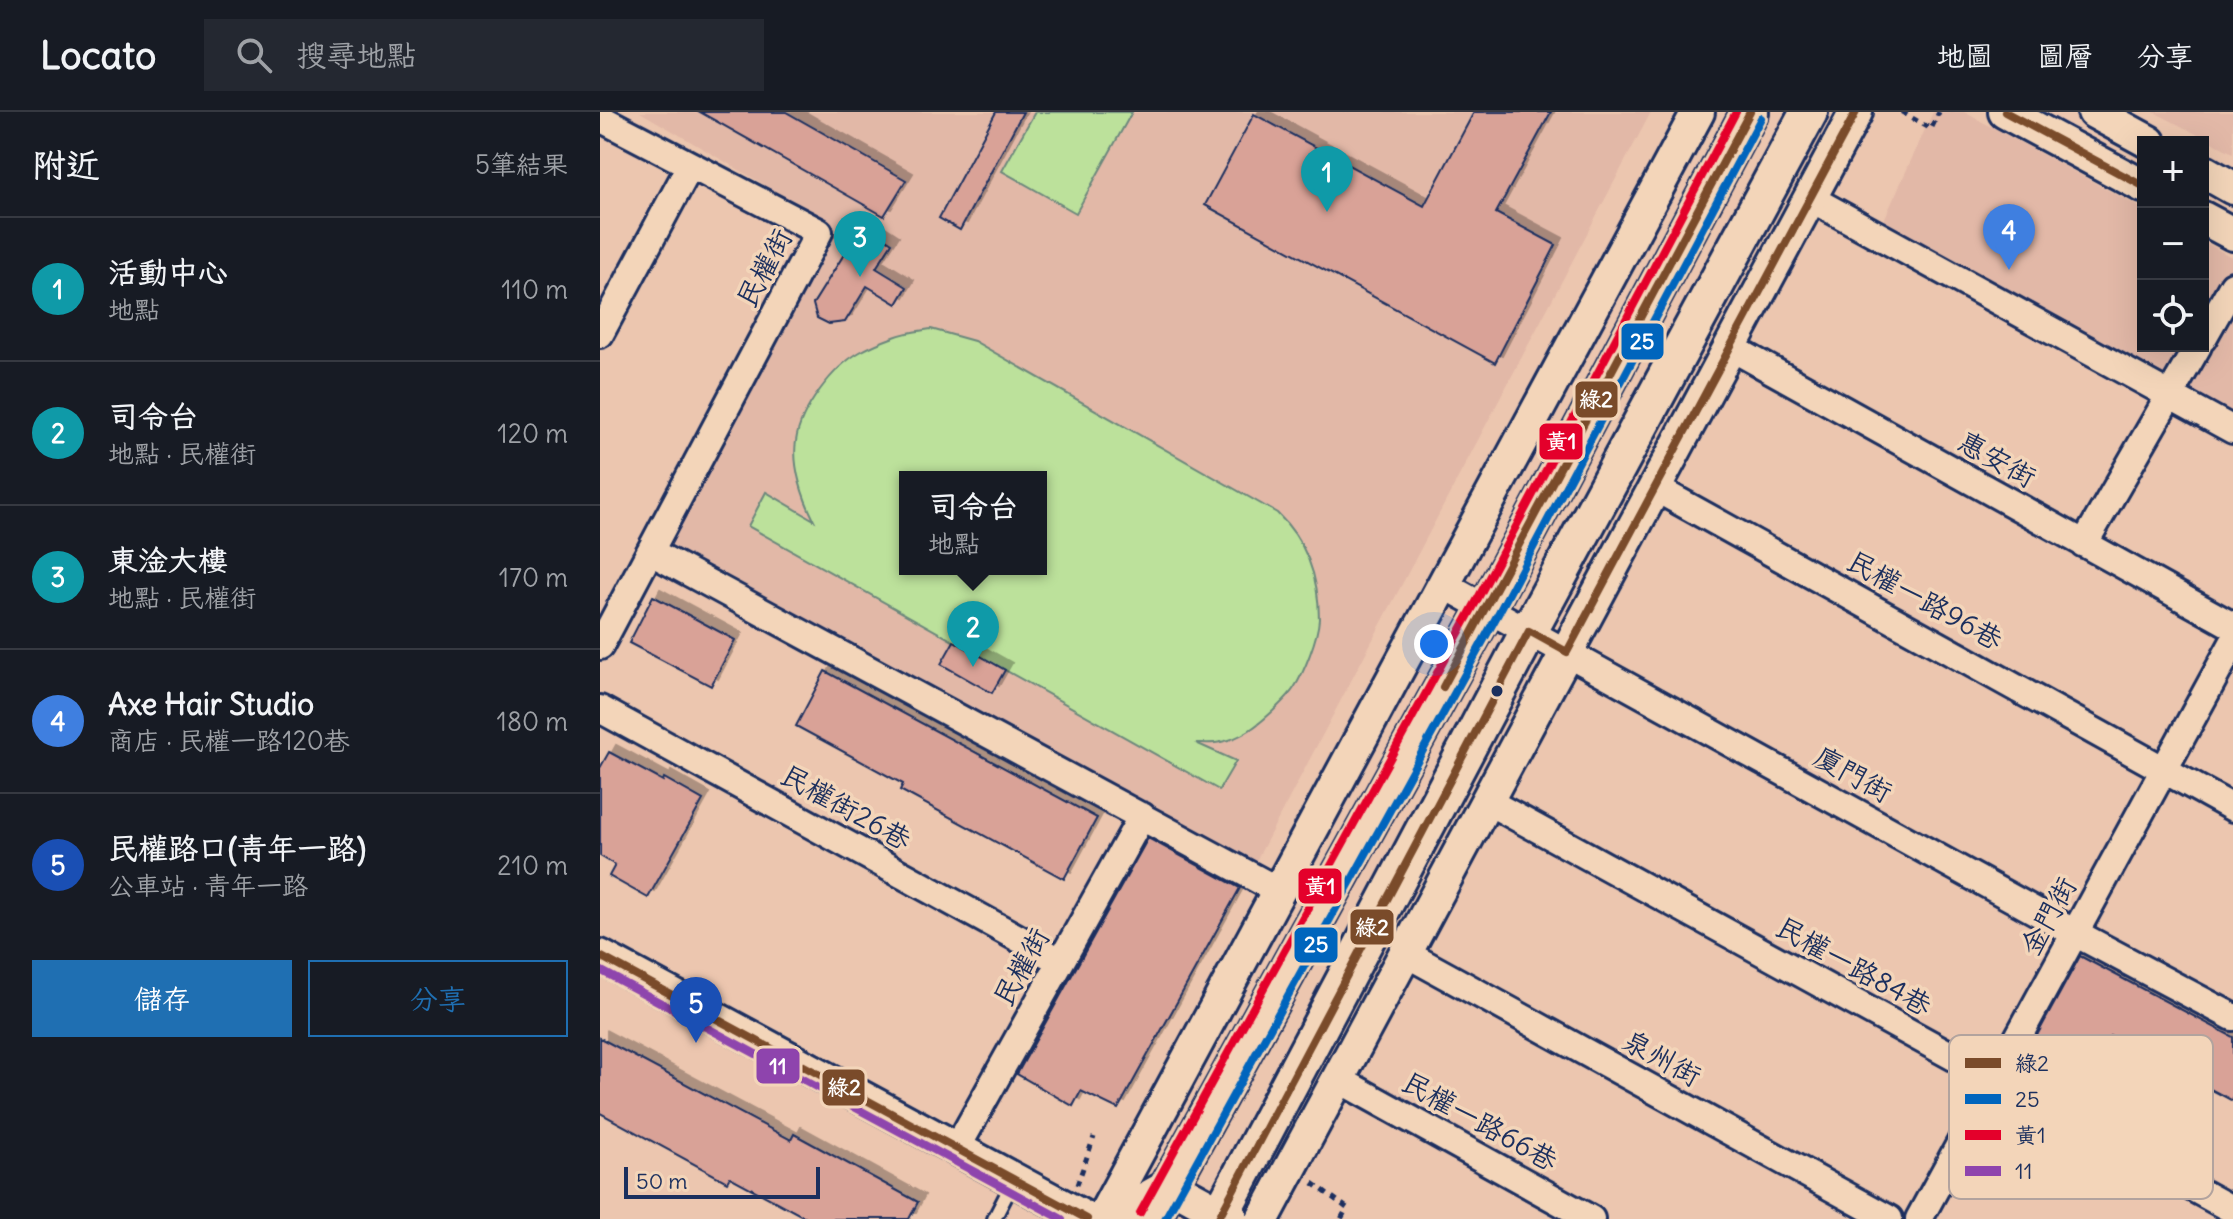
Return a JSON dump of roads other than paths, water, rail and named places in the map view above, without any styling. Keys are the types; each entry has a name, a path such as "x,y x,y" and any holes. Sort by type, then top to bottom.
{"main road":[{"path":"1151,1219 1487,608 1750,112"},
{"path":"1224,1217 1529,631 1809,112"}],"street":[{"path":"1102,1219 1698,112"},
{"path":"1263,1219 1856,112"},
{"path":"2005,112 2137,183"},
{"path":"2094,112 2138,136"},
{"name":"民權街","path":"600,118 819,232 600,646"},
{"path":"600,334 690,166"},
{"path":"2209,174 2233,188"},
{"path":"1810,198 2233,430"},
{"path":"2209,221 2233,234"},
{"path":"2209,327 2233,285"},
{"name":"惠安街","path":"1730,347 2233,626"},
{"path":"2084,544 2195,352"},
{"name":"民權一路96巷","path":"1655,488 2233,808"},
{"path":"651,552 1279,891"},
{"name":"廈門街","path":"1444,585 2233,1017"},
{"name":"金門街","path":"2019,1035 2233,643"},
{"name":"民權街26巷","path":"600,709 1060,961"},
{"name":"民權一路84巷","path":"1487,801 1949,1055"},
{"name":"民權街","path":"957,1148 1142,816"},
{"name":"泉州街","path":"1405,953 1889,1219"},
{"path":"600,956 1078,1214"},
{"name":"民權一路66巷","path":"1338,1079 1591,1219"},
{"name":"金門街","path":"1919,1219 1949,1164"},
{"path":"1109,1219 1170,1185 1224,1217"},
{"name":"民權一路84巷","path":"2213,1199 2233,1210"}],"lane":[{"path":"994,1219 1014,1179"}],"place":[{"name":"活動中心","path":"1327,212"},
{"name":"Axe Hair Studio","path":"2009,270"},
{"name":"東淦大樓","path":"860,277"},
{"name":"司令台","path":"973,667"},
{"name":"民權路口(青年一路)","path":"696,1043"}]}
